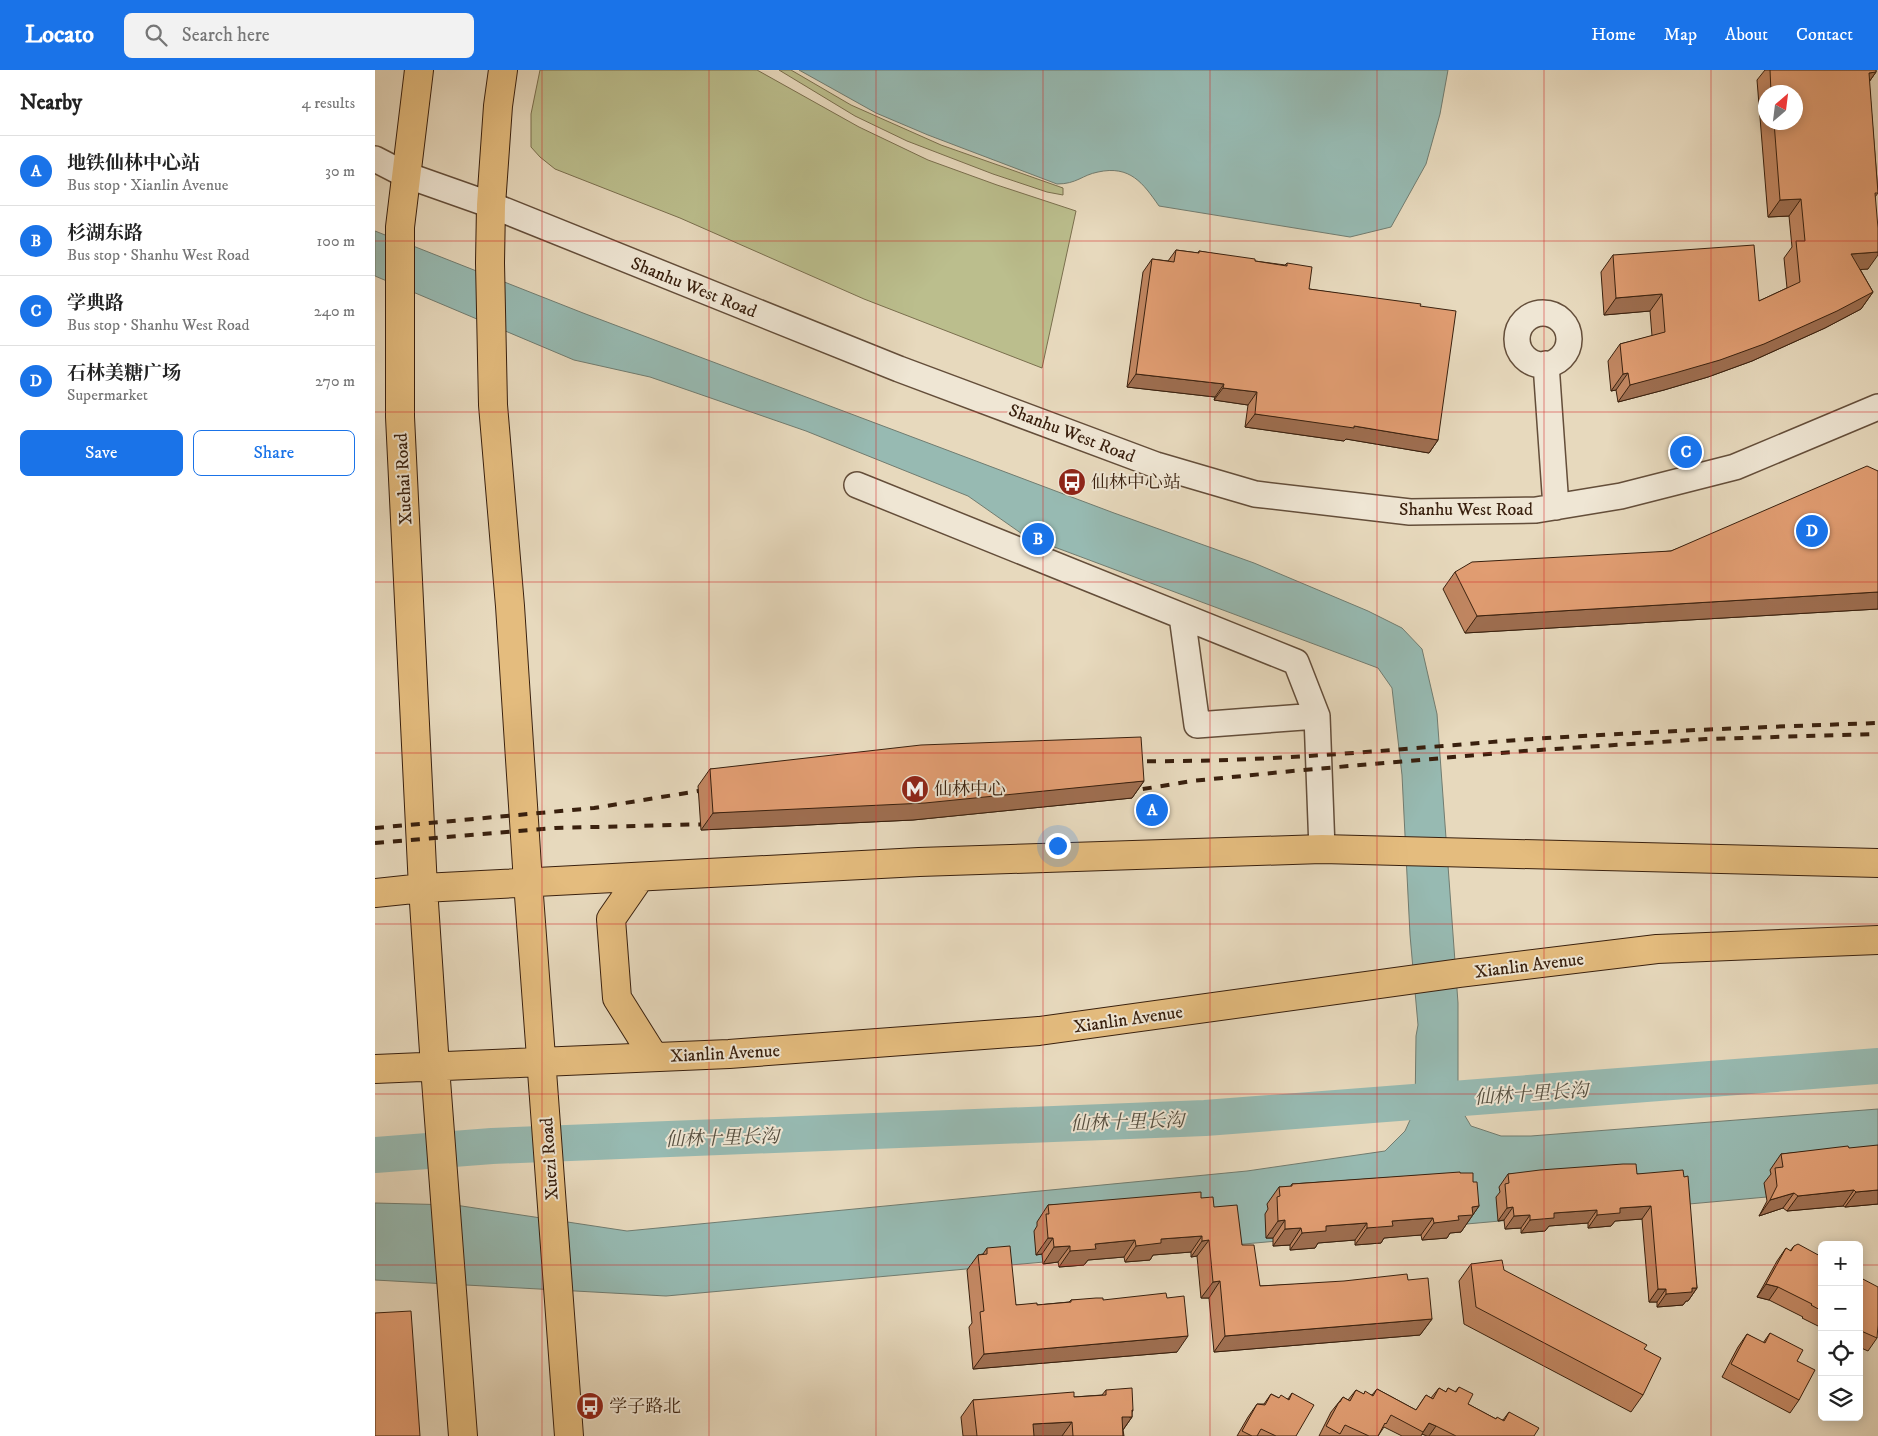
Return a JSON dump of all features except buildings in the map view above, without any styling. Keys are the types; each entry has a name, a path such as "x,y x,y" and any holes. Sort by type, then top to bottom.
{"main road":[{"name":"Xuehai Road","path":"419,70 400,227 400,417 423,888"},
{"path":"503,70 497,106 491,205 490,262 493,405 510,606 528,882"},
{"path":"375,892 528,882 919,862 1322,849 1878,863"},
{"path":"640,876 611,920 617,998 654,1057"},
{"name":"Xuezi Road","path":"528,882 569,1436"},
{"path":"423,888 463,1436"},
{"name":"Xianlin Avenue","path":"375,1069 739,1054 1039,1031 1460,973 1657,950 1878,940"}],"street":[{"path":"375,159 406,176"},
{"name":"Shanhu West Road","path":"406,176 491,205 908,372 1156,465 1255,494 1410,512 1536,510 1621,496 1735,467 1878,407"},
{"path":"1546,364 1556,506"},
{"path":"857,485 1296,662 1317,716 1322,849"},
{"path":"1181,616 1197,725 1317,716"}],"green space":[{"path":"540,70 757,70 859,127 928,160 1076,211 1042,368 864,299 680,218 555,169 531,147 531,114"},
{"path":"779,70 791,70 851,105 941,145 1063,188 1063,195 1047,192 993,174 907,141 855,116"}],"water":[{"path":"799,70 1448,70 1440,114 1426,164 1391,227 1350,237 1159,206 1141,183 1119,171 1098,172 1070,183 1057,184 876,113"},
{"path":"375,231 583,313 1114,513 1254,563 1368,611 1402,628 1422,649 1437,714 1458,1003 1458,1104 1471,1126 1501,1136 1531,1136 1878,1109 1878,1187 666,1296 375,1280 375,1203 455,1205 627,1231 1247,1171 1385,1151 1405,1131 1415,1109 1416,1036 1418,1025 1410,935 1402,775 1392,688 1378,668 1025,536 968,496 806,431 650,377 574,360 375,276"}],"waterway":[{"name":"仙林十里长沟","path":"375,1155 492,1146 1205,1118 1878,1066"}],"railway":[{"path":"1129,761 1275,758 1562,737 1878,723"},
{"path":"1125,792 1192,781 1524,751 1706,739 1878,734"},
{"path":"375,828 594,808 711,789"},
{"path":"375,843 555,828 714,824"}],"place":[{"name":"学典路","path":"1686,452"},
{"name":"仙林中心站","path":"1072,482"},
{"name":"石林美糖广场","path":"1812,531"},
{"name":"杉湖东路","path":"1038,539"},
{"name":"仙林中心","path":"915,789"},
{"name":"地铁仙林中心站","path":"1152,810"},
{"name":"学子路北","path":"590,1406"}]}
